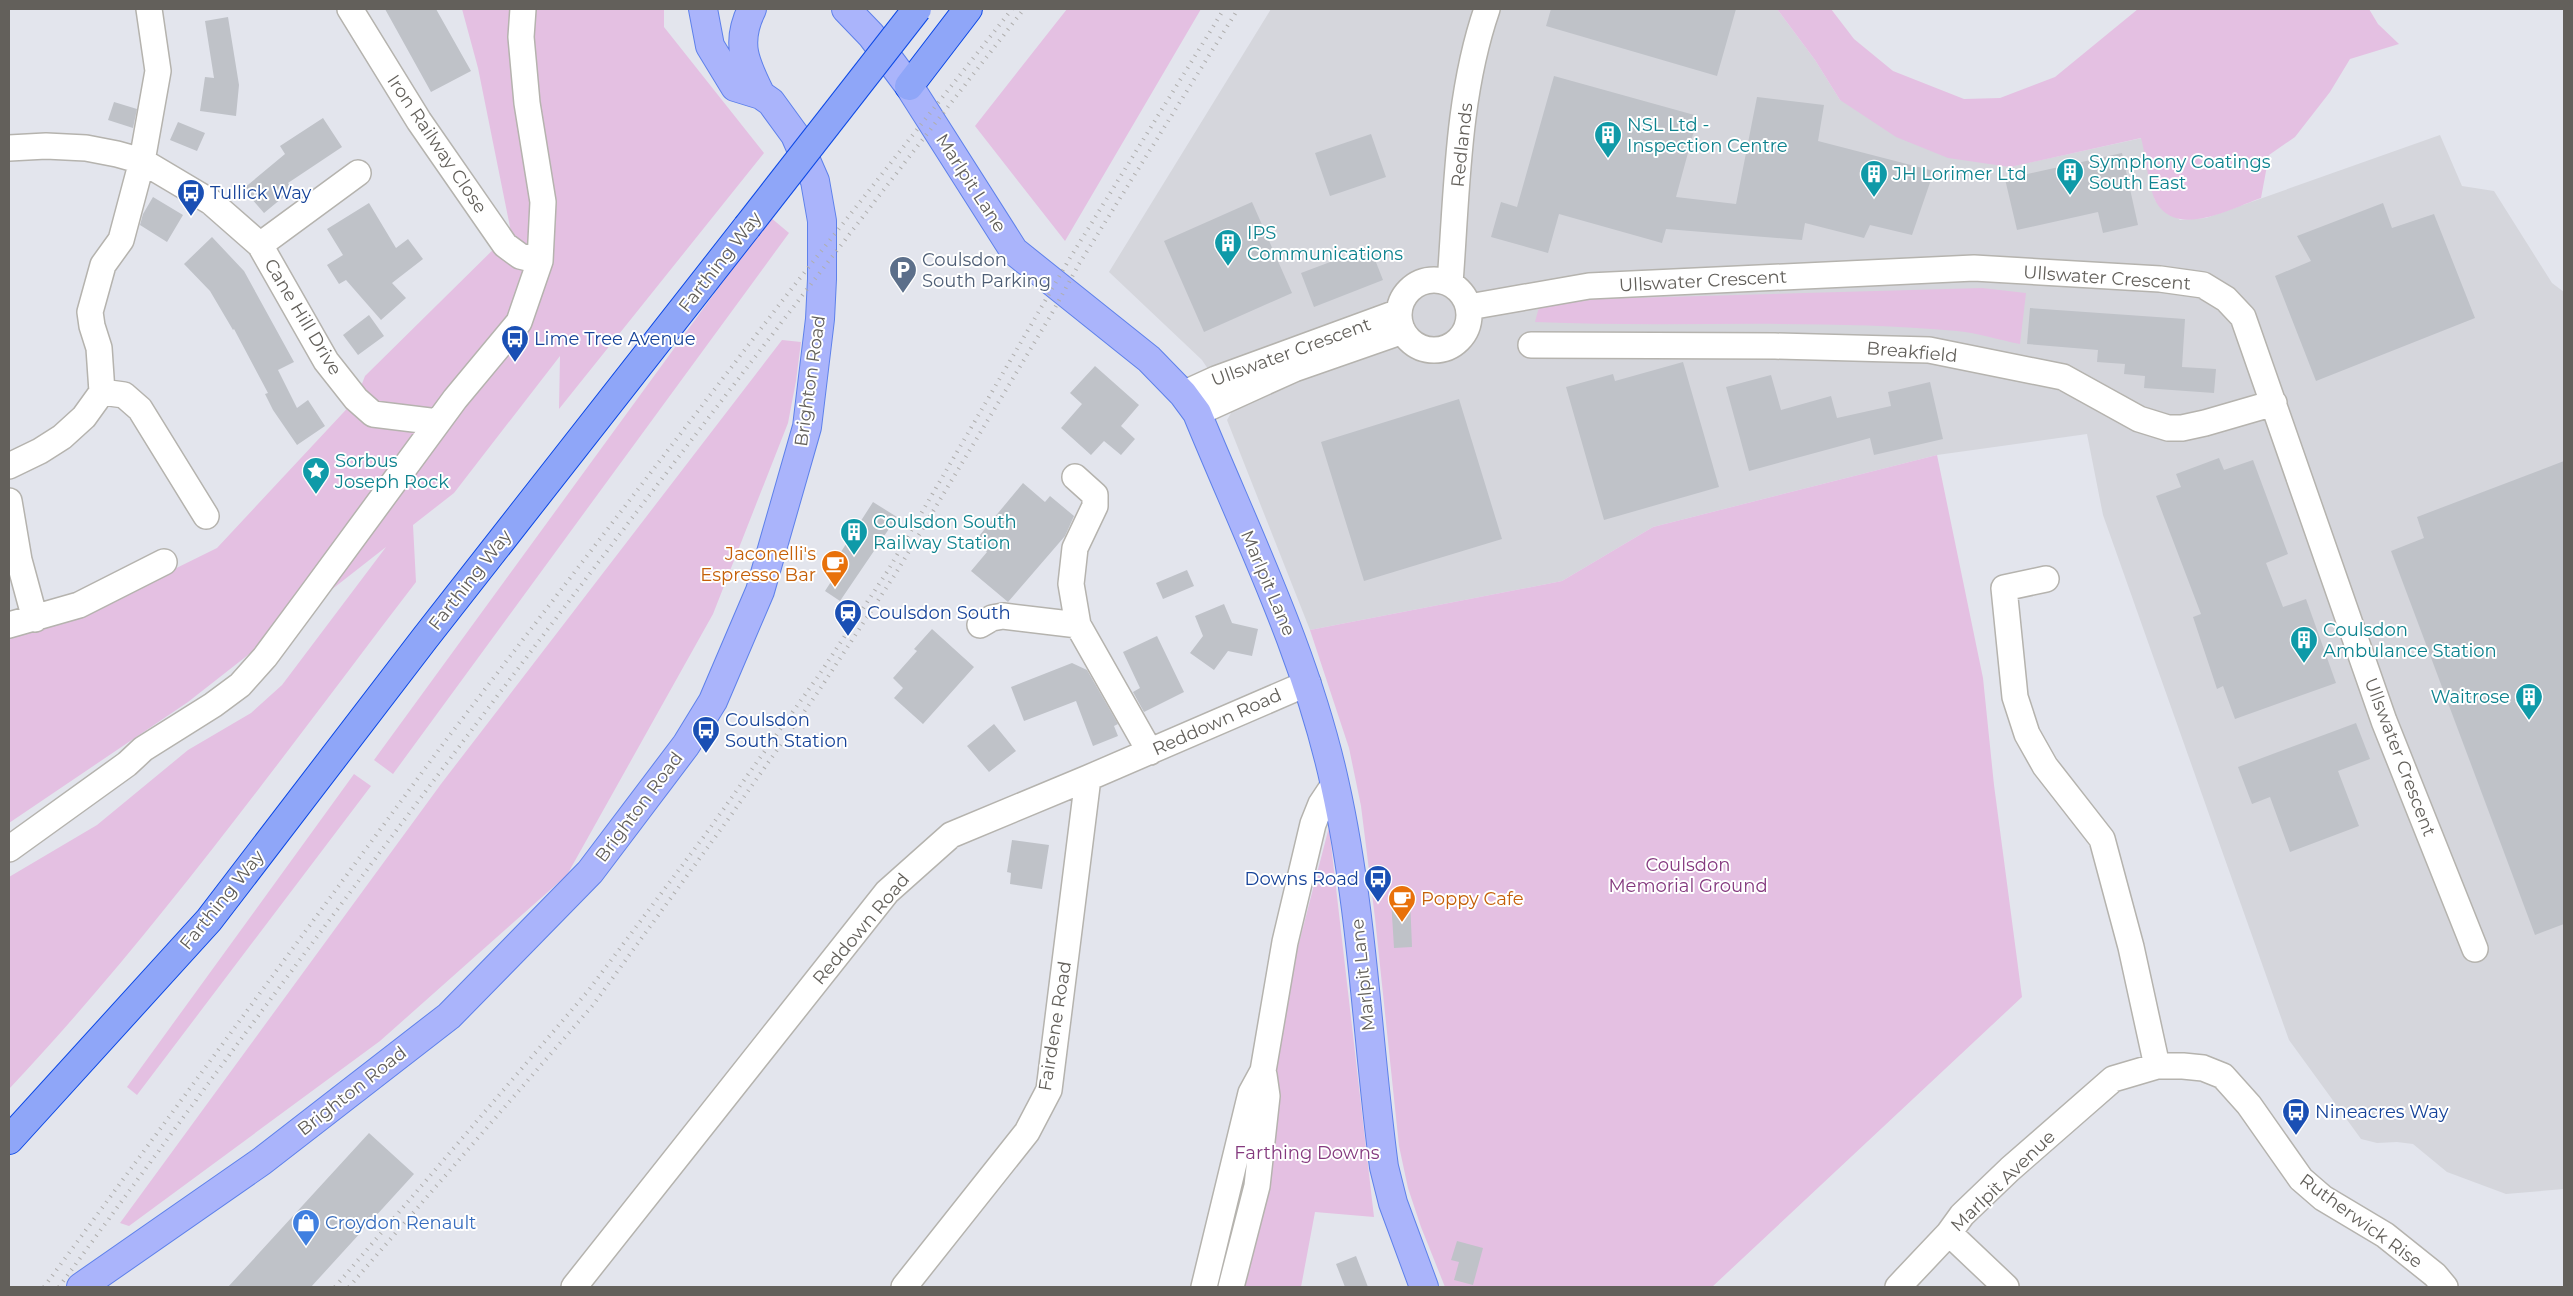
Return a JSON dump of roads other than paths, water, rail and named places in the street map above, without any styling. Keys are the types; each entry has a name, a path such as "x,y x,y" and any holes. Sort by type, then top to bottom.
{"highway":[{"name":"Farthing Way","path":"9,1140 209,920 425,638 918,9"},
{"path":"909,86 968,9"}],"main road":[{"name":"Brighton Road","path":"81,1287 262,1161 449,1016 590,872 682,752 713,701 760,591 807,427 820,319 822,221 815,181 795,135 771,102 761,95 736,87 710,46 703,9"},
{"name":"Brighton Road","path":"752,9 741,37 746,66 761,95"},
{"name":"Marlpit Lane","path":"846,9 871,35 909,86 1014,250 1149,359 1190,404 1308,683 1335,784 1353,875 1384,1167 1393,1203 1424,1287"}],"street":[{"path":"9,466 40,452 62,437 84,417 102,392 99,348 90,312 103,265 121,240 142,161 158,71 149,9"},
{"name":"Iron Railway Close","path":"350,9 418,121 505,245 520,256 540,261"},
{"path":"9,849 127,764 143,749 213,705 240,685 303,606 438,422 519,322 540,261 543,202 527,103 521,37 522,9"},
{"name":"Redlands","path":"1450,283 1468,85 1478,38 1488,9"},
{"name":"Cane Hill Drive","path":"9,148 46,146 86,148 142,161 210,202 260,245 326,362 356,399 372,414 438,422"},
{"path":"260,245 358,173"},
{"name":"Ullswater Crescent","path":"1469,307 1590,286 1965,269 2160,279 2203,285 2226,298 2243,316 2384,721 2475,949"},
{"path":"1439,280 1450,283 1458,289 1469,307 1467,329 1456,342 1442,349 1420,346 1410,340 1401,322 1405,296 1417,284 1439,280"},
{"name":"Ullswater Crescent","path":"1190,404 1294,369 1401,322"},
{"name":"Breakfield","path":"1531,345 1775,346 1929,350 2064,377 2139,419 2168,428 2182,428 2205,423 2274,403"},
{"path":"102,392 124,396 140,409 206,516"},
{"path":"1075,477 1095,495 1095,506 1075,548 1071,584 1078,625 1150,752"},
{"path":"9,501 23,578 35,619"},
{"path":"9,625 79,605 164,562"},
{"path":"2046,579 2004,588 2015,697 2027,734 2045,766 2102,839 2131,947 2157,1066"},
{"path":"980,625 992,618 1003,616 1078,625"},
{"name":"Reddown Road","path":"574,1287 887,892 951,835 1150,752 1308,683"},
{"name":"Fairdene Road","path":"904,1287 1027,1132 1049,1090 1088,778"},
{"path":"1204,1287 1251,1093 1263,1070 1285,942 1313,824 1321,804 1335,784"},
{"name":"Rutherwick Rise","path":"2113,1079 2157,1066 2196,1067 2223,1076 2249,1105 2301,1179 2323,1198 2384,1235 2435,1276 2445,1287"},
{"path":"1231,1287 1257,1186 1267,1096 1263,1070"},
{"name":"Marlpit Avenue","path":"1898,1287 1949,1233 1962,1215 2010,1169 2113,1079"},
{"path":"1949,1233 2006,1287"}],"railway":[{"path":"44,1287 443,744 789,292 1012,9"},
{"path":"59,1287 416,804 658,484 1024,9"},
{"path":"335,1287 588,991 705,835 819,675 887,572 1070,258 1224,9"},
{"path":"349,1287 593,1005 818,692 896,573 1051,315 1079,264 1238,9"}],"place":[{"name":"NSL Ltd - Inspection Centre","path":"1608,159"},
{"name":"Symphony Coatings South East","path":"2070,196"},
{"name":"JH Lorimer Ltd","path":"1874,198"},
{"name":"Tullick Way","path":"191,217"},
{"name":"IPS Communications","path":"1228,267"},
{"name":"Coulsdon South Parking","path":"903,294"},
{"name":"Lime Tree Avenue","path":"515,363"},
{"name":"Sorbus Joseph Rock","path":"316,495"},
{"name":"Coulsdon South Railway Station","path":"854,556"},
{"name":"Jaconelli's Espresso Bar","path":"835,588"},
{"name":"Coulsdon South","path":"848,637"},
{"name":"Coulsdon Ambulance Station","path":"2304,664"},
{"name":"Waitrose","path":"2529,721"},
{"name":"Coulsdon South Station","path":"706,754"},
{"name":"Downs Road","path":"1378,903"},
{"name":"Poppy Cafe","path":"1402,923"},
{"name":"Nineacres Way","path":"2296,1136"},
{"name":"Croydon Renault","path":"306,1247"}],"park label":[{"name":"Coulsdon Memorial Ground","path":"1688,875"},
{"name":"Farthing Downs","path":"1307,1153"}]}
